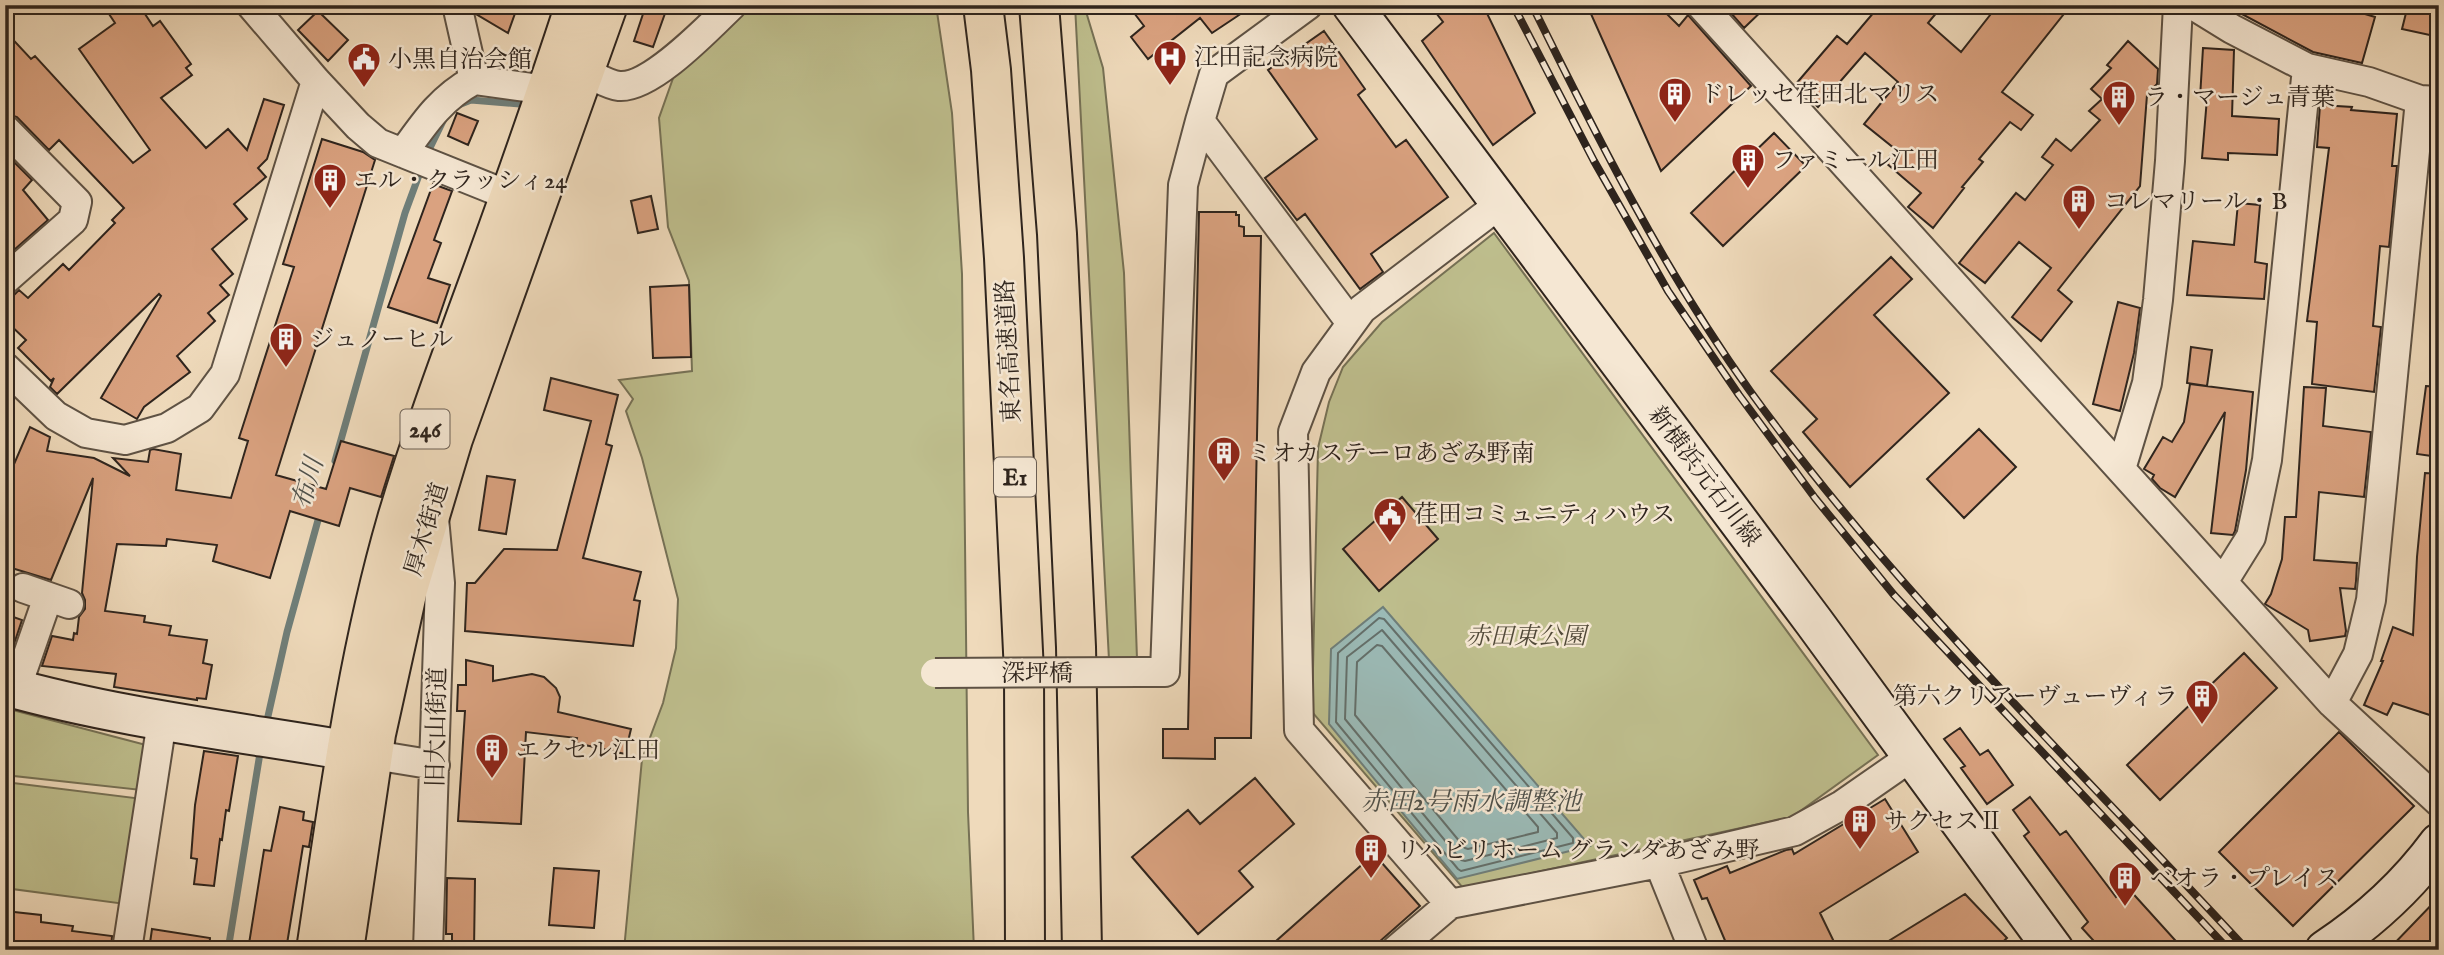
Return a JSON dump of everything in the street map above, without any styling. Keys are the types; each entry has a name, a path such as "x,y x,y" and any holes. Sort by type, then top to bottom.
{"highway":[{"name":"厚木街道","path":"316,950 360,752 396,640 453,439 560,98 575,5"},
{"name":"厚木街道","path":"344,950 368,633 397,521 428,421 510,196 608,5"},
{"name":"東名高速道路","path":"984,5 1004,258 1023,659 1025,950"},
{"name":"E1","path":"1039,5 1057,234 1076,648 1082,950"}],"street":[{"path":"251,5 316,81 358,126 378,143 510,196"},
{"path":"457,5 474,80"},
{"path":"405,154 439,104 454,91 474,80 560,98 636,83 684,52 732,5"},
{"path":"1308,5 1214,75 1200,121 1351,323"},
{"name":"新横浜元石川線","path":"1352,5 1814,622 2054,950"},
{"path":"1701,5 2332,703 2439,803"},
{"path":"2121,469 2147,383 2157,312 2170,161 2178,5"},
{"path":"2193,5 2232,29 2307,68 2369,82 2430,101 2371,600 2358,654 2332,703"},
{"path":"2223,582 2251,537 2267,460 2307,68"},
{"path":"5,368 47,410 86,433 125,440 167,428 200,408 225,374 316,81"},
{"name":"深坪橋","path":"935,673 1165,672 1183,185 1200,121"},
{"path":"5,129 77,202 73,220 5,280"},
{"path":"1450,904 1299,730 1293,432 1316,372 1362,309 1500,204"},
{"name":"旧大山街道","path":"428,950 440,583 433,505"},
{"path":"47,596 11,688 162,721 435,765"},
{"path":"127,950 162,721"},
{"path":"1396,950 1450,904 1660,863 1795,831 1842,805 1911,757"},
{"path":"2325,950 2377,911 2423,865 2439,843"},
{"path":"1660,863 1694,950"}],"green space":[{"path":"738,5 936,5 952,113 962,274 968,812 974,950 624,950 642,759 663,703 676,648 678,599 642,458 626,411 633,399 619,380 692,371 689,281 668,227 659,118 677,67"},
{"path":"1075,5 1084,5 1103,68 1124,273 1137,659 1109,660"},
{"name":"赤田東公園","path":"1494,233 1878,755 1792,817 1463,888 1312,712 1318,448 1329,402 1343,367 1382,322"},
{"path":"5,708 146,745 141,790 5,775"},
{"path":"5,782 143,799 125,904 5,888"}],"water":[{"name":"赤田2号雨水調整池","path":"1383,607 1590,846 1457,879 1329,724 1331,649"}],"building":[{"path":"121,5 139,5 153,26 160,21 191,64 186,68 192,75 161,98 206,148 228,129 247,150 264,99 284,105 267,159 258,168 266,177 234,204 247,219 212,249 233,274 220,285 229,295 208,313 215,321 177,356 190,372 144,407 137,419 101,398 161,296 159,294 57,394 50,387 54,378 51,381 18,348 26,340 5,320 5,304 19,290 28,298 63,264 69,270 115,223 112,220 124,208 59,140 49,150 17,117 5,113 5,31 31,59 35,56 133,163 150,150 79,49 115,23 109,14"},
{"path":"474,5 518,5 508,33 476,14"},
{"path":"646,5 668,5 653,47 634,41"},
{"path":"1128,5 1254,5 1212,33 1200,18 1148,59 1131,37 1144,26"},
{"path":"1430,5 1483,5 1535,113 1493,145 1422,41 1443,22"},
{"name":"ドレッセ荏田北マリス","path":"1587,5 1658,5 1679,26 1688,15 1751,86 1661,171"},
{"path":"1724,5 1768,5 1744,28"},
{"path":"1880,5 1943,5 1928,23 1961,52 1998,5 2071,5 2002,92 2033,115 2021,130 2010,122 1979,159 1983,162 1933,228 1908,207 1921,193 1885,162 1895,149 1864,124 1898,82 1865,53 1818,107 1795,85 1837,36 1847,44"},
{"path":"2225,5 2335,5 2375,17 2362,63 2313,52"},
{"path":"2408,5 2439,5 2439,37 2402,29"},
{"path":"318,11 348,40 328,61 298,30"},
{"path":"1324,31 1365,89 1358,95 1396,147 1406,140 1448,197 1371,254 1383,272 1360,289 1305,214 1297,220 1265,178 1317,139 1268,70"},
{"path":"2128,41 2158,69 2157,84 2147,95 2140,186 2058,290 2072,302 2041,341 2012,317 2051,268 2019,242 1985,283 1959,263 2016,193 2025,200 2053,165 2042,157 2056,139 2071,151 2100,120 2089,111 2102,99 2091,89 2111,68 2107,65"},
{"path":"2203,48 2234,50 2232,116 2279,119 2277,155 2228,153 2228,160 2202,158 2207,98 2200,98"},
{"path":"2320,105 2397,114 2392,166 2397,166 2389,247 2380,246 2373,326 2381,327 2374,392 2312,384 2317,322 2307,321 2329,148 2317,147"},
{"path":"457,113 478,121 468,145 448,136"},
{"name":"ファミール江田","path":"1774,133 1806,166 1723,246 1691,213"},
{"path":"322,139 363,152 375,160 276,475 326,489 341,441 394,456 381,497 350,488 339,526 290,511 270,578 213,561 217,545 167,539 166,546 117,544 105,611 145,616 144,622 171,626 169,635 207,640 203,663 212,665 206,699 197,700 114,687 116,674 42,666 52,636 73,640 74,633 77,634 79,617 85,609 82,593 93,478 51,580 5,566 5,485 30,427 50,437 47,451 94,458 130,476 113,458 148,462 150,450 153,449 181,454 176,490 231,498 248,441 239,438 294,267 283,264"},
{"path":"14,162 32,180 23,190 48,220 14,250 5,239 5,170"},
{"path":"433,184 452,191 434,240 441,243 428,278 450,285 437,323 388,307"},
{"path":"651,196 658,229 638,233 631,201"},
{"path":"2238,203 2260,205 2255,262 2267,264 2264,299 2187,295 2193,241 2234,245"},
{"name":"ミオカステーロあざみ野南","path":"1199,212 1236,212 1236,215 1239,215 1239,226 1244,227 1244,236 1261,236 1251,738 1215,738 1215,759 1163,758 1163,729 1188,729"},
{"path":"1891,257 1912,279 1874,315 1949,393 1850,487 1803,432 1817,419 1771,371"},
{"path":"689,285 691,357 653,358 650,287"},
{"path":"2118,302 2140,308 2134,353 2120,411 2093,404"},
{"path":"2191,347 2212,350 2207,386 2187,383"},
{"path":"551,378 618,395 606,444 612,446 583,558 641,572 634,600 640,601 633,646 465,631 467,583 475,583 504,549 557,550 591,421 544,410"},
{"path":"2190,384 2253,392 2246,470 2233,535 2211,533 2225,412 2175,497 2160,488 2152,479 2154,475 2144,469 2163,437 2172,442 2184,422"},
{"path":"2426,386 2439,387 2439,457 2417,454"},
{"path":"2304,387 2326,388 2323,426 2371,432 2364,497 2319,492 2314,560 2357,563 2356,581 2355,589 2340,588 2345,636 2310,641 2308,630 2265,604 2282,559 2285,517 2296,517"},
{"path":"1979,429 2016,467 1964,518 1927,479"},
{"path":"2425,473 2439,474 2439,718 2393,703 2387,715 2364,705 2383,661 2393,627 2413,635"},
{"path":"487,476 515,480 506,534 479,530"},
{"name":"荏田コミュニティハウス","path":"1402,497 1438,539 1379,591 1343,549"},
{"path":"5,614 22,620 7,665 5,665"},
{"name":"第六クリアーヴューヴィラ","path":"2244,653 2277,688 2160,800 2127,765"},
{"path":"466,660 493,666 493,681 532,674 544,677 556,688 560,697 558,712 631,729 625,754 576,743 577,738 526,732 521,824 458,821 465,711 457,711 458,685 466,685"},
{"path":"1960,728 1980,755 1988,750 2013,785 1987,804 1961,768 1965,766 1944,739"},
{"path":"2339,732 2414,806 2293,926 2219,852"},
{"path":"204,751 238,756 229,811 226,810 222,840 220,839 214,886 194,884 197,859 191,858 195,805"},
{"path":"1255,778 1294,824 1239,871 1253,887 1198,934 1132,857 1188,810 1200,824"},
{"path":"2030,797 2060,835 2066,831 2116,897 2127,887 2184,950 2102,950 2082,928 2088,922 2024,836 2029,832 2013,810"},
{"path":"1885,799 1918,852 1820,913 1838,950 1729,950 1707,898 1702,899 1694,880 1727,866 1730,873 1786,850 1792,849 1794,854"},
{"path":"280,807 304,812 303,820 313,822 309,847 303,846 286,950 248,950 264,850 271,851"},
{"name":"リハビリホーム グランダあざみ野","path":"1374,854 1420,906 1370,950 1266,950"},
{"path":"554,868 599,871 594,928 549,925"},
{"path":"447,878 475,879 474,950 452,950 452,934 446,934"},
{"path":"1965,894 2007,938 1994,950 1874,950"},
{"path":"2439,897 2439,950 2388,950"},
{"path":"5,911 41,915 41,922 73,926 72,931 112,936 111,950 25,950 5,947"},
{"path":"152,929 210,938 209,950 149,950"}],"waterway":[{"name":"布川","path":"456,106 471,100 520,104"},
{"name":"布川","path":"426,156 444,119"},
{"name":"布川","path":"335,461 405,213 422,167"},
{"name":"布川","path":"266,725 287,632 320,513"},
{"name":"布川","path":"228,950 261,747"}],"railway":[{"path":"1513,5 1594,161 1668,291 1739,395 1815,498 1894,595 2229,950"},
{"path":"1532,5 1607,154 1660,251 1750,391 1806,466 1865,538 1990,678 2247,950"}],"place":[{"name":"江田記念病院","path":"1170,87"},
{"name":"小黒自治会館","path":"364,89"},
{"name":"ドレッセ荏田北マリス","path":"1675,124"},
{"name":"ラ・マージュ青葉","path":"2119,127"},
{"name":"ファミール江田","path":"1748,190"},
{"name":"エル・クラッシィ24","path":"330,210"},
{"name":"コレマリール・B","path":"2079,231"},
{"name":"ジュノーヒル","path":"286,369"},
{"name":"ミオカステーロあざみ野南","path":"1224,483"},
{"name":"荏田コミュニティハウス","path":"1390,544"},
{"name":"第六クリアーヴューヴィラ","path":"2202,726"},
{"name":"エクセル江田","path":"492,780"},
{"name":"サクセスⅡ","path":"1860,851"},
{"name":"リハビリホーム グランダあざみ野","path":"1371,880"},
{"name":"ベオラ・プレイス","path":"2125,908"}]}
